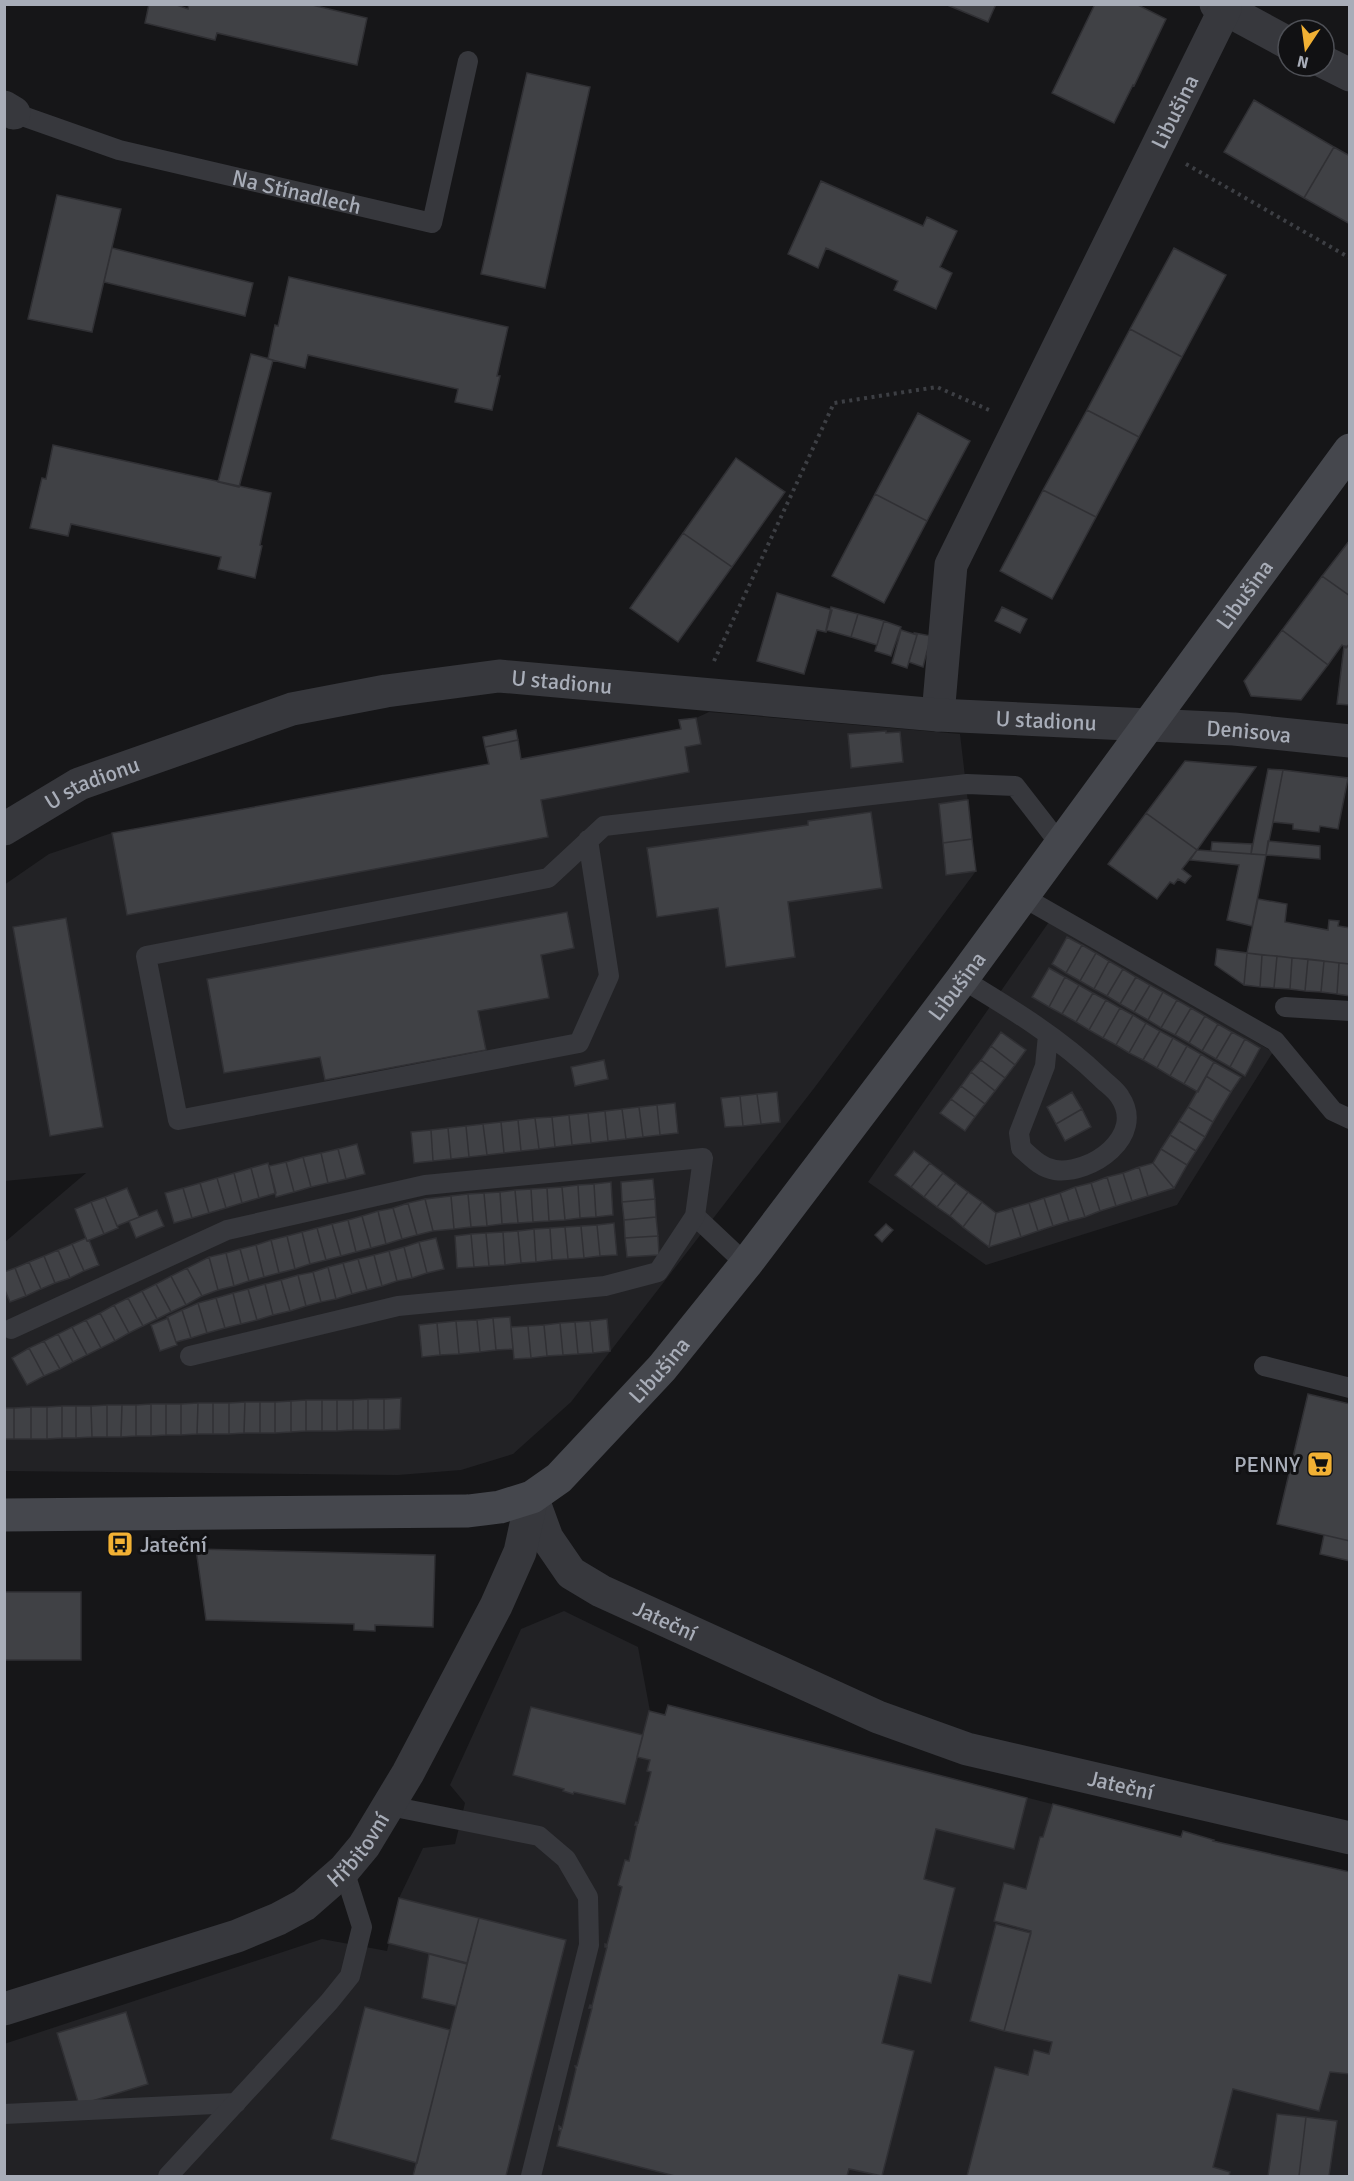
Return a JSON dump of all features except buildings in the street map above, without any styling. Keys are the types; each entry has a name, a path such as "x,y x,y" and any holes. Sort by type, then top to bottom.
{"main road":[{"name":"Libušina","path":"532,1497 559,1478 598,1438 662,1368 746,1264 1023,897 1350,450"},
{"path":"4,1515 468,1511 500,1507 532,1497"}],"street":[{"path":"1220,7 1276,37"},
{"name":"Libušina","path":"938,715 951,565 1157,147 1220,7"},
{"path":"1336,68 1350,75"},
{"name":"U stadionu","path":"4,829 79,784 292,709 386,691 500,676 938,715 1148,724"},
{"name":"Denisova","path":"1148,724 1234,729 1350,741"},
{"name":"Hřbitovní","path":"4,2009 237,1936 304,1905 344,1870 364,1846 390,1806 496,1606 520,1552 532,1497"},
{"name":"Jateční","path":"532,1497 547,1538 571,1573 601,1591 878,1717 967,1749 1350,1838"}],"lane":[{"name":"Na Stínadlech","path":"9,110 119,150 432,223 468,61"},
{"path":"588,840 609,976 579,1044 178,1120 146,956 548,878 588,840 604,826 967,784 1015,786 1060,844"},
{"path":"1023,897 1275,1041 1333,1111 1350,1119"},
{"path":"962,979 1048,1035 1093,1070 1120,1097 1127,1113 1124,1133 1111,1151 1093,1163 1073,1170 1054,1170 1037,1162 1021,1148 1019,1133 1045,1066 1048,1035"},
{"path":"1285,1007 1350,1011"},
{"path":"11,1329 227,1230 425,1185 703,1158 695,1216 658,1272 605,1286 398,1306 190,1356"},
{"path":"695,1216 746,1264"},
{"path":"1264,1366 1350,1388"},
{"path":"390,1806 539,1836 566,1859 588,1897 589,1945 531,2176"},
{"path":"168,2176 329,2002 350,1976 362,1927 344,1870"},
{"path":"4,2114 236,2103"}],"path":[{"path":"1157,147 1350,258"},
{"path":"699,693 834,403 936,387 1020,423"}],"shaded area":[{"path":"709,712 960,734 976,871 815,1087 571,1402 513,1454 461,1470 398,1475 5,1471 5,1242 86,1173 5,1181 4,885 49,854 112,833 488,764 485,747 518,740 521,759 681,729 679,720 696,718"},
{"path":"1051,919 1273,1052 1177,1205 986,1265 868,1182"},
{"path":"564,1611 638,1647 650,1711 665,1715 668,1705 1180,1837 1183,1831 1214,1841 1349,1872 1349,2176 5,2176 4,2044 322,1939 387,1951 399,1898 423,1848 455,1844 465,1803 450,1785 521,1629"}],"place":[{"name":"PENNY","path":"1320,1464"},
{"name":"Jateční","path":"120,1544"}]}
